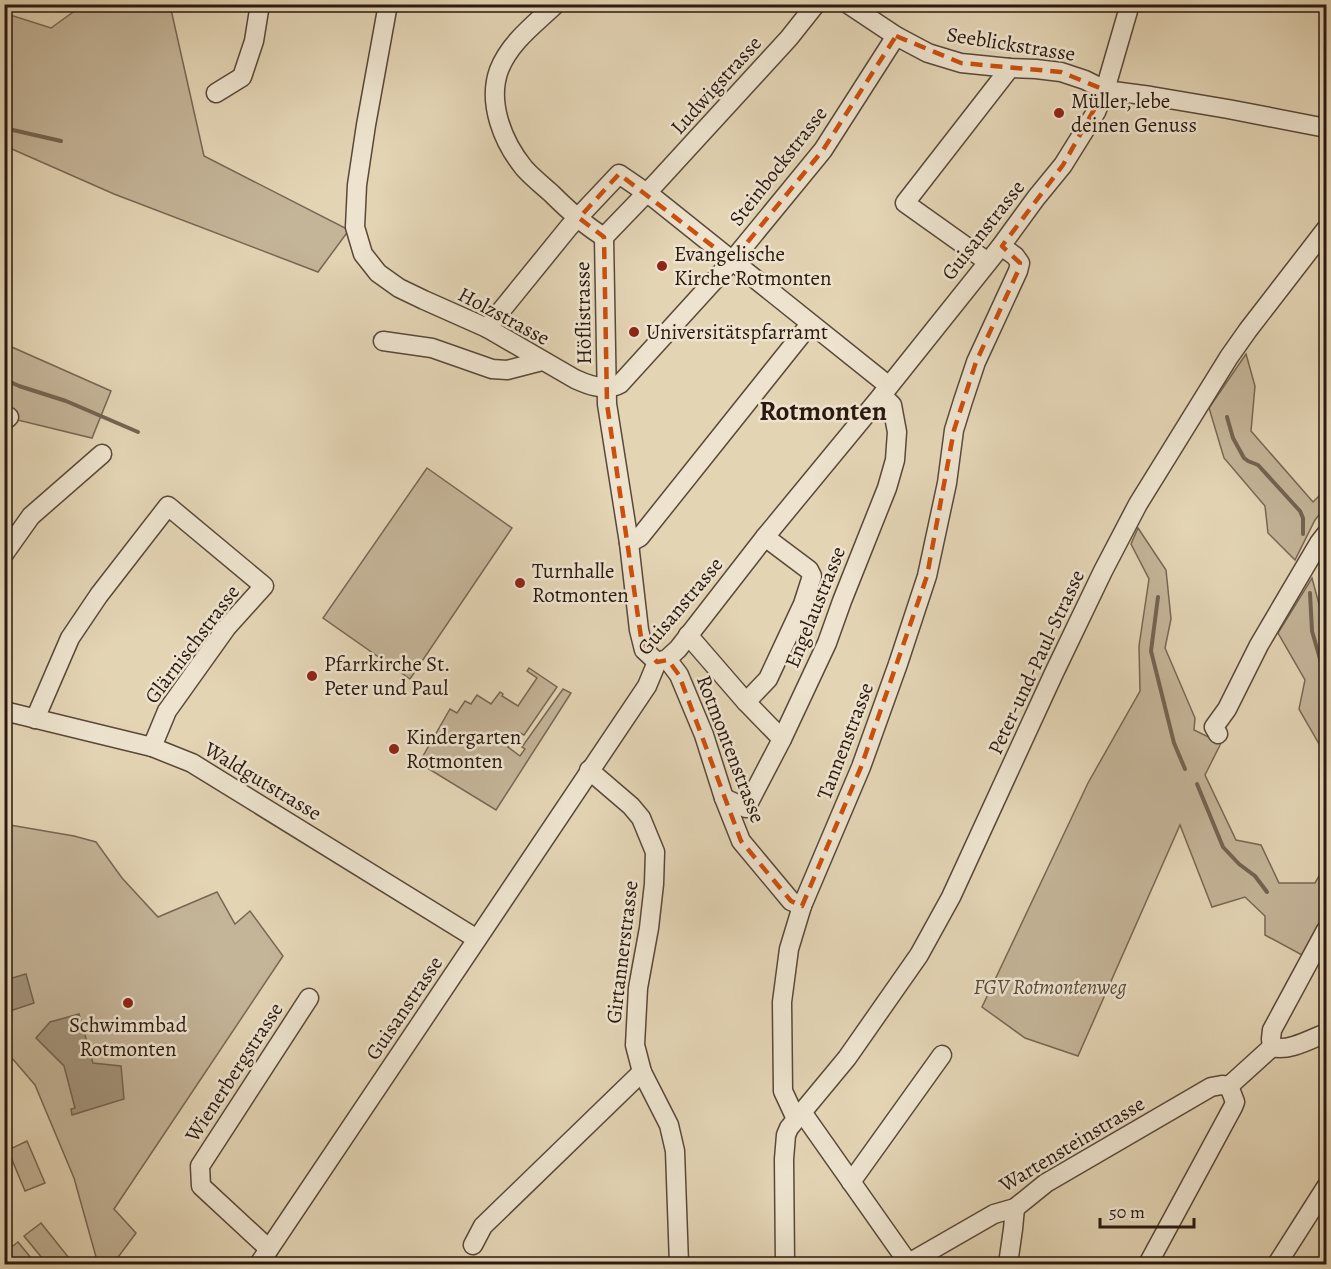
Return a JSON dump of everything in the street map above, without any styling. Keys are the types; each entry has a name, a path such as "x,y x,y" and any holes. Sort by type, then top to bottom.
{"street":[{"path":"216,93 242,77 254,41 260,4"},
{"name":"Holzstrasse","path":"388,4 357,185 355,227 363,254 378,273 399,288 487,328 588,385 607,388"},
{"path":"556,4 516,41 500,69 496,82 498,118 509,145 525,168 570,212 604,237"},
{"name":"Ludwigstrasse","path":"604,237 789,38 816,4"},
{"name":"Seeblickstrasse","path":"848,4 896,36 928,53 961,63 1062,72 1105,90 1261,114 1326,128"},
{"name":"Guisanstrasse","path":"264,1257 647,686 662,660 678,648 1001,246 1063,165 1096,111 1105,90 1130,4"},
{"name":"Steinbockstrasse","path":"607,388 620,384 732,261 824,150 896,36"},
{"path":"988,262 905,203 1010,68"},
{"path":"487,328 562,236 619,174 810,324 885,390"},
{"name":"Peter-und-Paul-Strasse","path":"799,1116 836,1072 919,955 951,897 1054,673 1138,504 1229,357 1326,229"},
{"name":"Höflistrasse","path":"604,237 607,388"},
{"name":"Tannenstrasse","path":"908,1264 851,1182 799,1116 783,1091 782,1002 789,950 802,906 861,767 927,576 947,483 954,430 976,362 1018,271 1020,262 1001,246"},
{"path":"629,543 640,537 810,324"},
{"path":"383,341 432,348 492,369 507,370 542,361"},
{"path":"607,388 607,404 629,543 639,630 644,650 662,660"},
{"name":"Engelaustrasse","path":"724,798 746,808 827,643 887,488 895,460 897,432 892,405 885,390"},
{"path":"4,554 31,516 102,454"},
{"name":"Glärnischstrasse","path":"35,719 70,638 99,595 168,506 264,586 227,627 167,711 152,747"},
{"path":"1218,734 1214,727 1227,709 1259,645 1326,534"},
{"path":"746,702 768,679 803,604 812,576 809,570 765,537"},
{"path":"688,635 746,702 782,738"},
{"name":"Rotmontenstrasse","path":"662,660 679,675 704,735 724,798 741,841 790,901 802,906"},
{"name":"Waldgutstrasse","path":"4,711 152,747 192,763 477,939"},
{"name":"Girtannerstrasse","path":"589,770 631,806 641,818 655,852 654,884 638,988 634,1044 642,1072 664,1113 673,1138 679,1264"},
{"path":"1272,1047 1270,1039 1272,1030 1326,930"},
{"name":"Wienerbergstrasse","path":"264,1257 201,1186 200,1166 309,998"},
{"path":"1272,1047 1286,1049 1326,1033"},
{"path":"1148,1264 1233,1107 1235,1102 1229,1086 1272,1047"},
{"path":"851,1182 942,1055"},
{"path":"472,1245 483,1226 642,1072"},
{"name":"Wartensteinstrasse","path":"908,1264 994,1214 1015,1208 1046,1183 1211,1087 1229,1086"},
{"path":"785,1264 785,1145 789,1128 799,1116"},
{"path":"1278,1264 1326,1187"},
{"path":"1008,1264 1015,1208"}],"highlighted area":[{"path":"896,36 961,63 1061,72 1105,90 1063,165 1002,246 1020,263 976,362 954,430 927,576 861,767 802,906 791,901 741,841 679,675 668,660 657,662 642,644 607,404 604,237 579,218 619,174 732,261 823,150"}],"green space":[{"path":"83,5 170,5 204,156 349,230 318,272 114,194 5,146 4,13 51,28"},
{"path":"5,344 111,391 92,438 5,417"},
{"path":"1246,354 1255,386 1251,431 1313,502 1326,489 1326,506 1315,520 1295,560 1268,533 1265,506 1224,458 1209,408"},
{"path":"427,468 512,528 410,679 323,618"},
{"name":"FGV Rotmontenweg","path":"1138,528 1166,570 1171,619 1165,648 1195,718 1194,730 1221,743 1205,775 1236,840 1261,845 1279,883 1315,883 1326,864 1326,910 1302,955 1265,935 1265,916 1245,897 1212,907 1180,825 1078,1056 1025,1038 982,1007 1088,783 1140,691 1139,646 1149,579 1131,544"},
{"path":"1312,578 1326,630 1326,756 1299,709 1305,680 1278,633"},
{"path":"529,668 557,687 524,735 518,732 508,747 520,756 525,749 522,747 563,689 571,693 496,810 419,763 450,709 457,713 465,701 471,704 477,695 491,704 500,692 502,696 518,706 537,678 527,671"},
{"name":"Schwimmbad Rotmonten","path":"4,824 96,842 122,878 158,917 217,892 235,924 250,911 283,956 114,1209 136,1233 113,1264 98,1264 74,1178 35,1085 5,1050"},
{"path":"27,1141 45,1183 25,1191 8,1150"},
{"path":"41,1223 69,1258 61,1264 47,1264 24,1236"},
{"path":"18,1242 36,1264 9,1264 5,1259 5,1252"}],"shaded area":[{"path":"26,974 34,1003 10,1011 8,999 5,998 5,980"},
{"path":"79,1014 93,1063 121,1066 124,1099 72,1115 71,1109 75,1108 64,1066 36,1038 50,1022"}],"waterway":[{"path":"4,128 61,141"},
{"path":"4,379 66,401 138,432"},
{"path":"1227,417 1233,438 1244,458 1258,465 1300,511 1303,518 1303,534"},
{"path":"1310,593 1312,631 1326,680"},
{"path":"1158,597 1151,651 1174,743 1185,769"},
{"path":"1197,784 1223,847 1239,864 1255,876 1267,892"}],"place":[{"name":"Müller, lebe deinen Genuss","path":"1059,113"},
{"name":"Evangelische Kirche Rotmonten","path":"662,266"},
{"name":"Universitätspfarramt","path":"634,332"},
{"name":"Turnhalle Rotmonten","path":"520,583"},
{"name":"Pfarrkirche St. Peter und Paul","path":"312,676"},
{"name":"Kindergarten Rotmonten","path":"394,749"},
{"name":"Schwimmbad Rotmonten","path":"128,1003"}],"district":[{"name":"Rotmonten","path":"823,411"}]}
